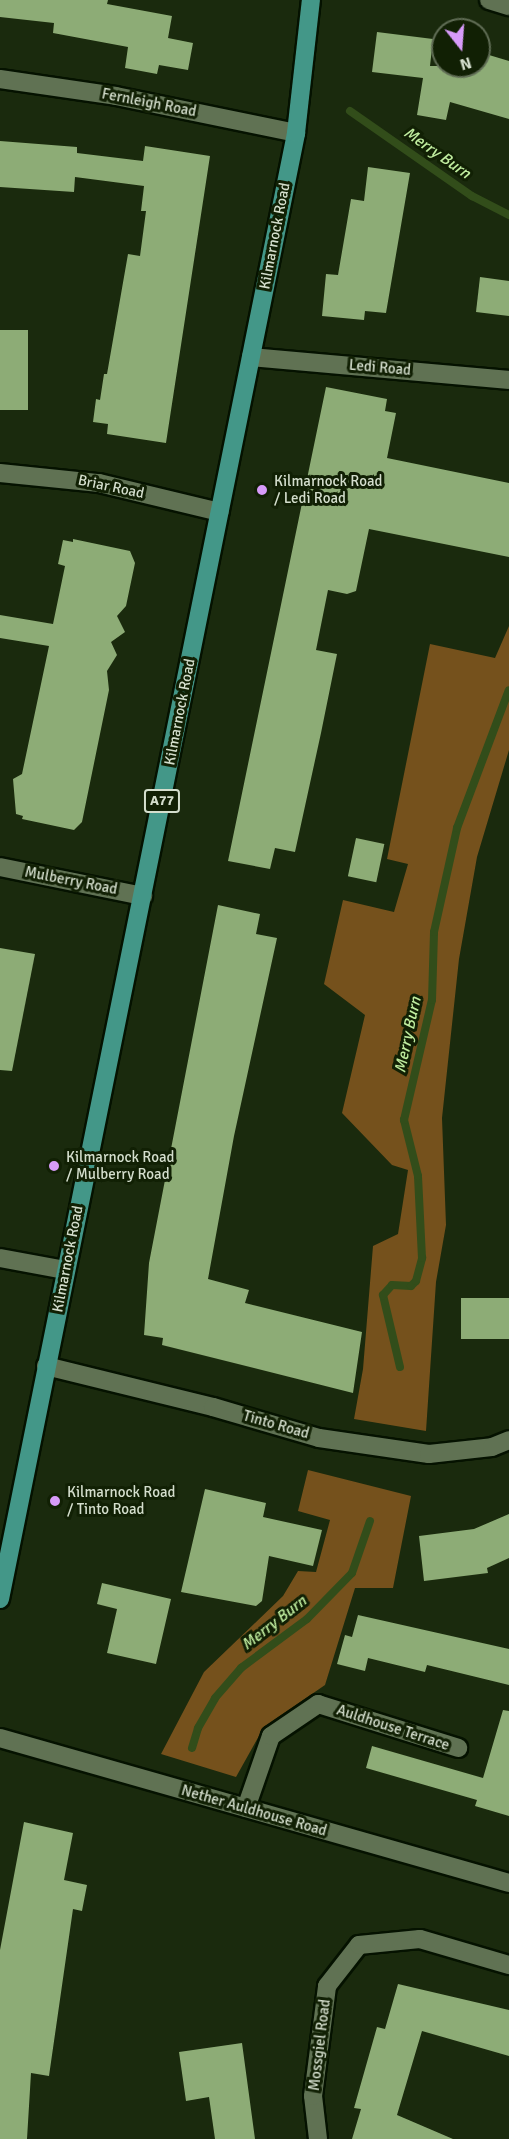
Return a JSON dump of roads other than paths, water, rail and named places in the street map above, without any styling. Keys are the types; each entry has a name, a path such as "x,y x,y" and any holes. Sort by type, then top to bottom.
{"main road":[{"name":"Kilmarnock Road","path":"0,1599 296,133 311,0"}],"street":[{"path":"489,0 509,6"},
{"name":"Fernleigh Road","path":"0,79 116,96 296,133"},
{"name":"Ledi Road","path":"251,357 509,380"},
{"name":"Briar Road","path":"0,473 99,483 220,512"},
{"name":"Mulberry Road","path":"0,867 143,896"},
{"path":"0,1258 65,1270"},
{"name":"Tinto Road","path":"46,1366 330,1440 429,1454 492,1447 509,1440"},
{"name":"Auldhouse Terrace","path":"246,1808 271,1736 318,1704 458,1748"},
{"name":"Nether Auldhouse Road","path":"0,1738 509,1883"},
{"name":"Mossgiel Road","path":"318,2139 313,2096 327,1986 359,1945 420,1940 509,1965"}],"waterway":[{"name":"Merry Burn","path":"350,111 472,196 509,215"},
{"name":"Merry Burn","path":"400,1367 383,1295 392,1285 411,1286 416,1281 422,1258 418,1176 404,1120 432,1000 434,932 457,828 509,690"},
{"name":"Merry Burn","path":"192,1748 198,1728 215,1698 241,1668 307,1619 352,1573 370,1521"}],"place":[{"name":"Kilmarnock Road / Ledi Road","path":"262,490"},
{"name":"Kilmarnock Road / Mulberry Road","path":"54,1166"},
{"name":"Kilmarnock Road / Tinto Road","path":"55,1501"}]}
